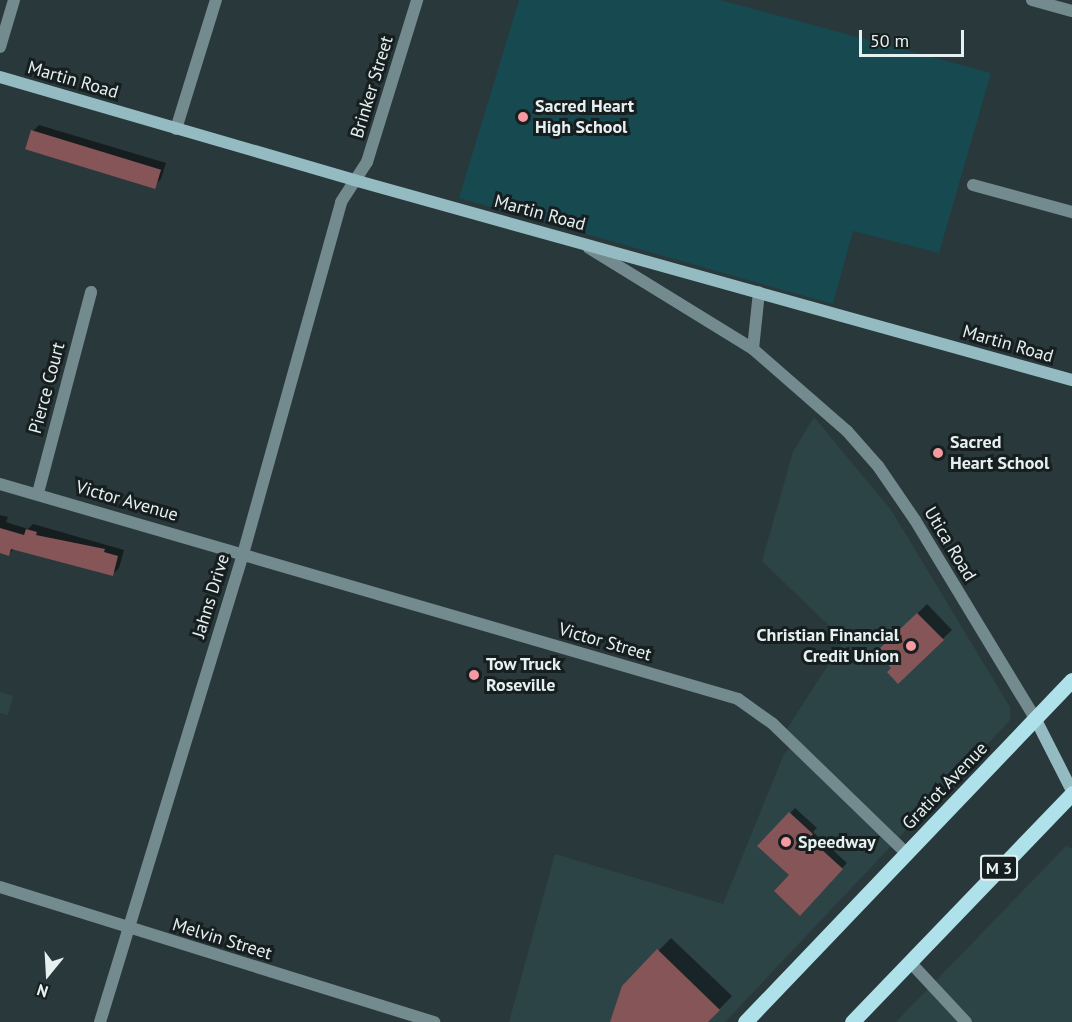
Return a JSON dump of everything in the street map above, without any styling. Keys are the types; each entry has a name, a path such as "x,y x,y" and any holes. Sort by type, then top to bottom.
{"main road":[{"name":"Gratiot Avenue","path":"745,1022 1072,680"},
{"name":"M 3","path":"852,1022 1072,792"}],"street":[{"path":"0,47 14,0"},
{"path":"176,129 216,0"},
{"name":"Brinker Street","path":"354,180 368,162 417,0"},
{"path":"1032,0 1072,11"},
{"name":"Martin Road","path":"0,77 354,180 1072,380"},
{"name":"Jahns Drive","path":"100,1022 243,554 340,202 354,180"},
{"path":"974,185 1072,212"},
{"name":"Utica Road","path":"579,242 753,349 831,415 878,466 915,520 1035,718 1072,792"},
{"name":"Pierce Court","path":"38,494 91,292"},
{"path":"753,349 759,292"},
{"name":"Victor Avenue","path":"0,484 243,554"},
{"name":"Victor Street","path":"243,554 738,699 773,724 906,853"},
{"name":"Melvin Street","path":"0,887 127,929 434,1022"},
{"path":"910,962 966,1022"}],"shaded area":[{"path":"519,0 720,0 991,73 939,253 853,231 833,304 459,198"},
{"path":"814,417 891,510 1010,707 1010,720 725,1022 509,1022 555,854 723,904 784,754 795,742 785,732 844,640 762,561 793,452"},
{"path":"0,692 13,696 8,715 0,713"},
{"path":"1066,846 1072,849 1072,1022 896,1022"}],"building":[{"path":"31,130 161,170 155,189 25,149"},
{"path":"0,528 24,535 26,529 37,532 36,535 105,549 104,552 118,556 113,576 11,549 9,556 0,553"},
{"name":"Christian Financial Credit Union","path":"917,613 944,640 898,684 887,672 891,668 876,652"},
{"path":"789,812 813,834 809,838 843,869 800,916 774,891 789,875 757,846"},
{"path":"657,949 720,1010 708,1022 610,1022 622,986"}],"place":[{"name":"Sacred Heart High School","path":"523,117"},
{"name":"Sacred Heart School","path":"938,453"},
{"name":"Christian Financial Credit Union","path":"911,646"},
{"name":"Tow Truck Roseville","path":"474,675"},
{"name":"Speedway","path":"786,842"}]}
